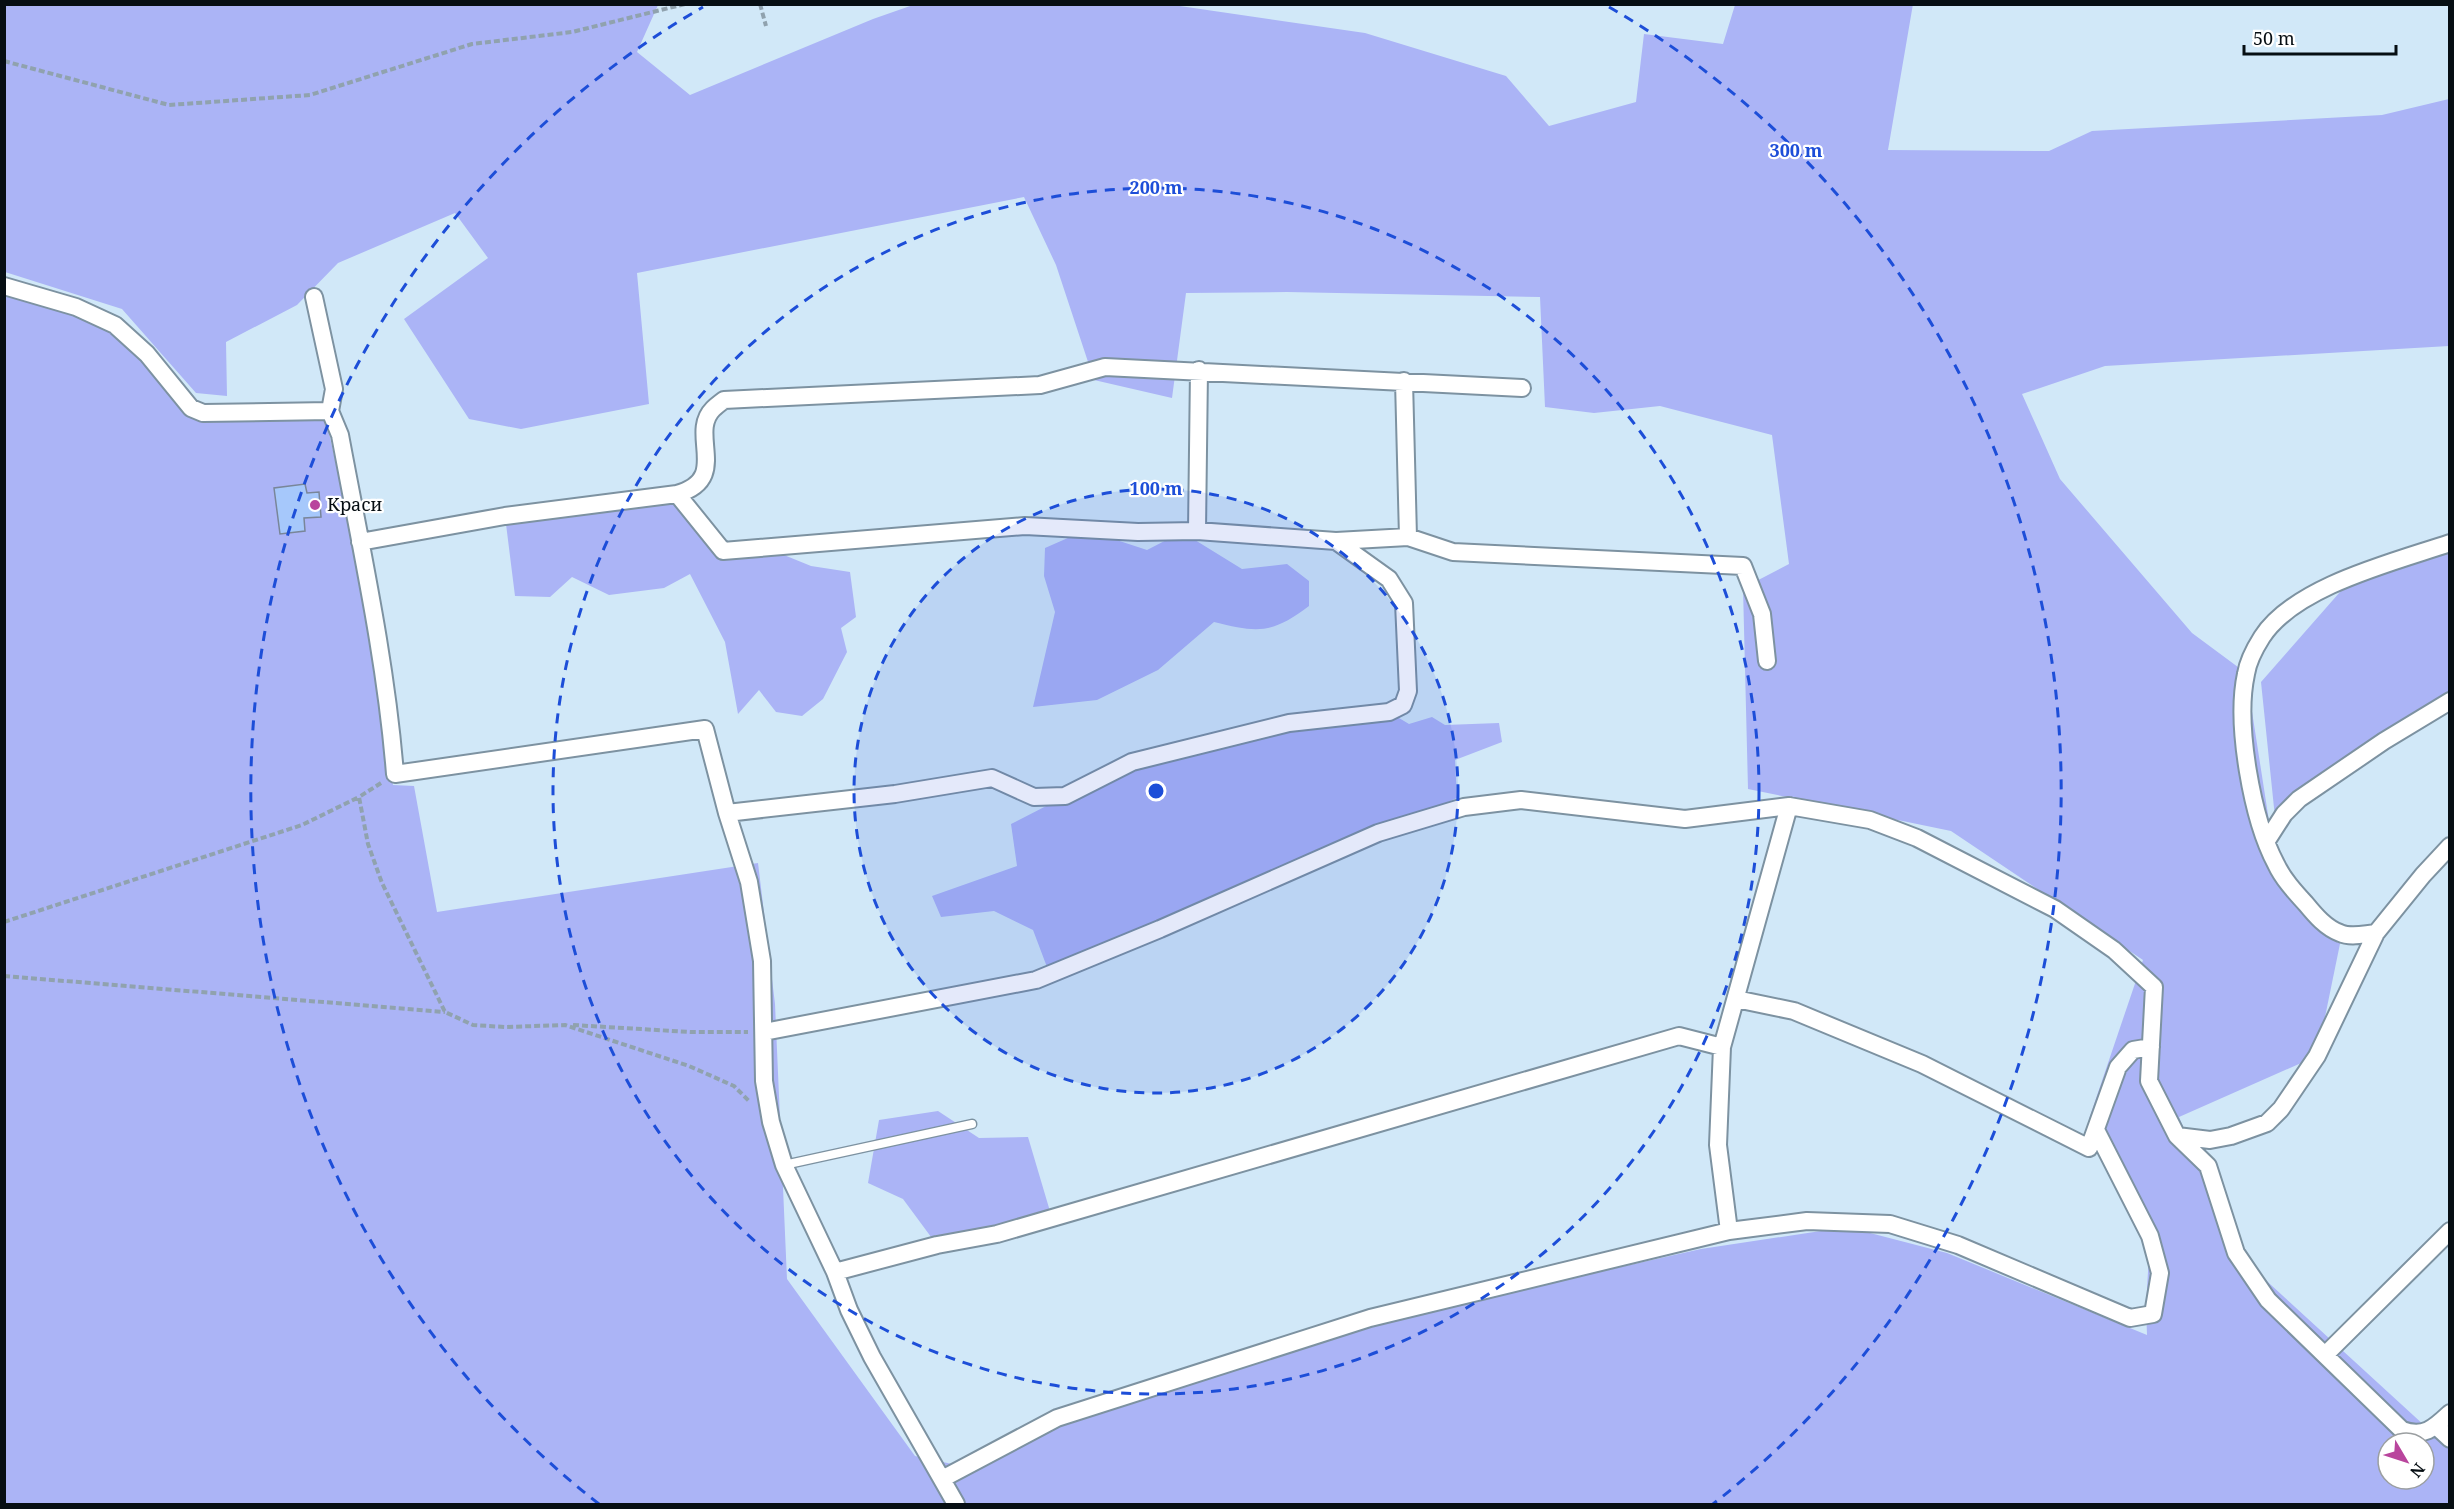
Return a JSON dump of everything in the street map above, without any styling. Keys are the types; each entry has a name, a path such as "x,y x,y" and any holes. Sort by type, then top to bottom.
{"street":[{"path":"4,286 76,307 114,325 147,354 191,408 203,413 330,411"},
{"path":"314,297 334,389 330,411 340,435 370,593 391,720 395,774 705,729 727,813 749,882 762,961 764,1081 771,1122 784,1165 872,1357 956,1504"},
{"path":"360,542 505,516 693,490 702,479 706,466 706,425 711,410 724,400 1040,385 1105,367 1522,388"},
{"path":"1197,531 1199,370"},
{"path":"1404,381 1408,537"},
{"path":"677,494 723,551 1025,526 1138,532 1197,531 1336,541 1408,537 1453,552 1743,566 1762,614 1767,661"},
{"path":"727,813 895,794 992,778 1034,796 1065,796 1132,762 1288,723 1389,712 1403,705 1408,691 1404,603 1389,579 1336,541"},
{"path":"2376,933 2352,936 2330,928 2290,885 2276,866 2266,842 2253,795 2245,749 2243,701 2246,673 2262,636 2275,621 2312,595 2354,576 2450,543"},
{"path":"2266,842 2284,814 2299,799 2384,741 2450,701"},
{"path":"764,1032 1036,981 1160,929 1378,832 1464,807 1521,800 1685,819 1789,806 1870,820 1917,838 2055,909 2114,950 2154,987 2149,1081 2177,1136 2208,1166 2236,1253 2252,1280 2283,1316 2402,1430 2414,1434 2436,1425 2450,1413"},
{"path":"1729,1231 1718,1145 1722,1047 1789,806"},
{"path":"2177,1136 2210,1140 2231,1136 2267,1124 2281,1109 2317,1056 2376,933 2422,875 2450,846"},
{"path":"1736,999 1794,1011 1912,1060 2089,1148 2118,1067 2133,1050 2151,1047"},
{"path":"834,1272 938,1245 997,1234 1679,1036 1722,1047"},
{"path":"942,1479 1057,1418 1370,1317 1729,1231 1807,1221 1890,1224 1958,1245 2130,1318 2153,1314 2160,1273 2150,1236 2096,1130"},
{"path":"2325,1356 2450,1231"},
{"path":"2436,1425 2450,1439"}],"lane":[{"path":"784,1165 972,1124"}],"path":[{"path":"4,61 169,105 310,95 472,44 572,32 685,4"},
{"path":"760,4 766,26"},
{"path":"2342,4 2353,4"},
{"path":"4,922 302,825 359,797 395,774"},
{"path":"359,797 368,844 382,883 445,1012"},
{"path":"4,976 445,1012 473,1025 505,1027 565,1025 690,1032 764,1032"},
{"path":"565,1025 689,1066 734,1086 771,1122"}],"shaded area":[{"path":"1913,4 1888,150 2049,151 2092,131 2382,115 2449,99 2449,346 2105,366 2022,394 2060,479 2192,633 2246,673 2276,866 2342,934 2317,1056 2179,1117 2236,1253 2430,1431 2376,1431 2376,1491 2436,1491 2436,1436 2449,1448 2449,1504 5,1504 5,289 115,325 174,398 179,408 325,415 360,572 393,785 414,786 437,912 758,863 775,1004 787,1279 915,1456 966,1467 1057,1418 1398,1317 1701,1249 1847,1227 1947,1253 2147,1335 2146,1307 2150,1236 2089,1119 2143,960 1951,831 1748,789 1743,588 1789,564 1772,435 1660,406 1594,413 1545,407 1540,297 1287,292 1186,293 1172,398 1094,380 1056,265 1024,197 637,273 649,404 521,429 469,419 404,319 488,258 455,213 338,263 297,305 226,342 227,396 196,393 122,309 5,272 5,5 658,5 637,52 690,95 873,19 913,5 1173,5 1365,33 1506,76 1549,126 1636,102 1644,34 1723,44 1735,5"},
{"path":"677,494 723,551 784,555 811,566 850,572 856,617 841,628 847,652 823,699 802,716 776,712 759,690 738,714 725,642 690,574 664,588 609,595 572,577 550,597 515,596 505,516"},
{"path":"1086,530 1147,550 1182,532 1242,569 1287,564 1309,581 1309,606 1285,622 1264,629 1242,628 1214,622 1158,670 1097,700 1033,707 1055,612 1044,576 1045,548"},
{"path":"2449,551 2449,701 2276,827 2261,682 2354,576"},
{"path":"1389,712 1409,724 1432,717 1445,725 1499,723 1502,742 1455,760 1457,798 1050,975 1033,930 994,911 941,917 932,896 1017,866 1011,824 1132,762 1289,723"},
{"path":"938,1111 979,1138 1028,1137 1052,1218 937,1245 903,1199 868,1183 879,1120"}],"building":[{"path":"305,484 307,493 319,492 321,517 304,518 305,531 280,534 274,488"}],"place":[{"name":"Краси","path":"315,505"}]}
